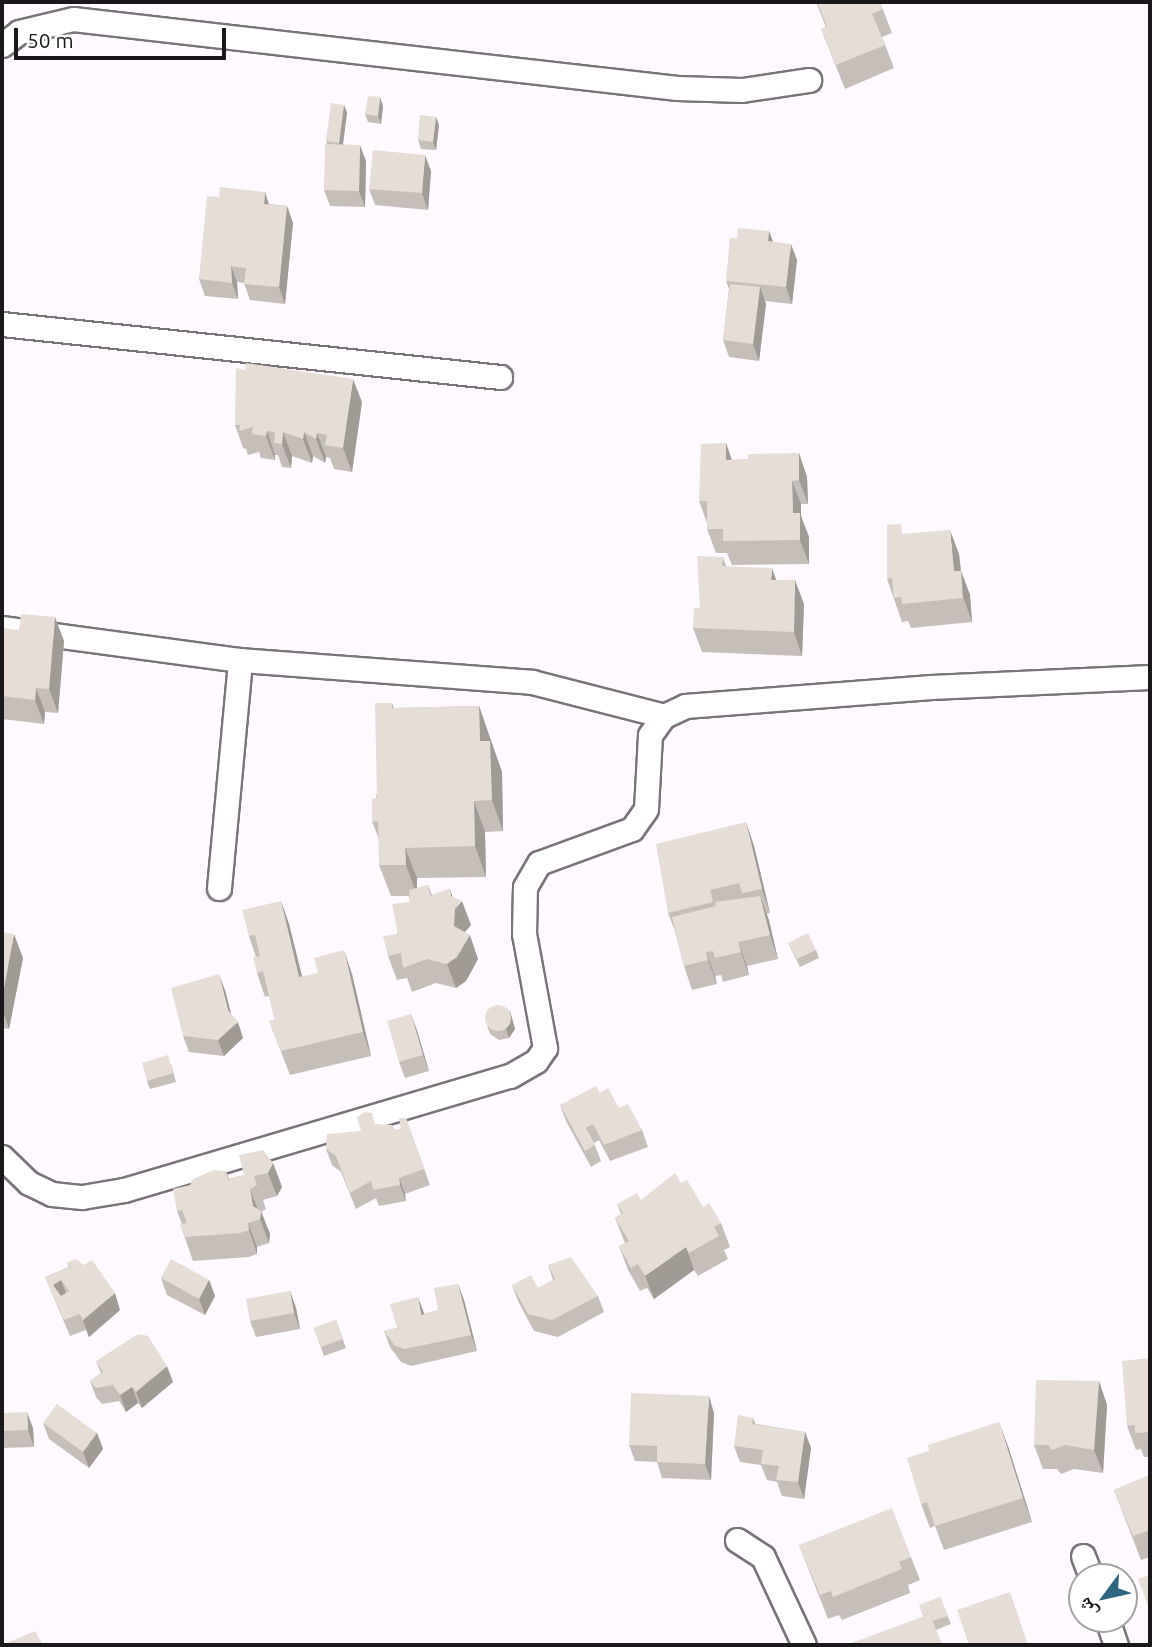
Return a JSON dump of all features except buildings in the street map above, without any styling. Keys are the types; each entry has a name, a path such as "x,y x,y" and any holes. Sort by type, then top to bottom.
{"street":[{"path":"2,46 19,32 73,19 677,88 742,90 809,80"},
{"path":"2,324 500,377"},
{"path":"2,628 240,660 532,682 664,716"},
{"path":"219,888 240,660"},
{"path":"2,1157 29,1183 52,1194 82,1198 124,1190 510,1076 537,1061 545,1048 524,934 525,887 539,863 632,829 646,809 650,735 664,716 685,706 722,700 1150,677"},
{"path":"737,1540 762,1558 804,1645"}]}
